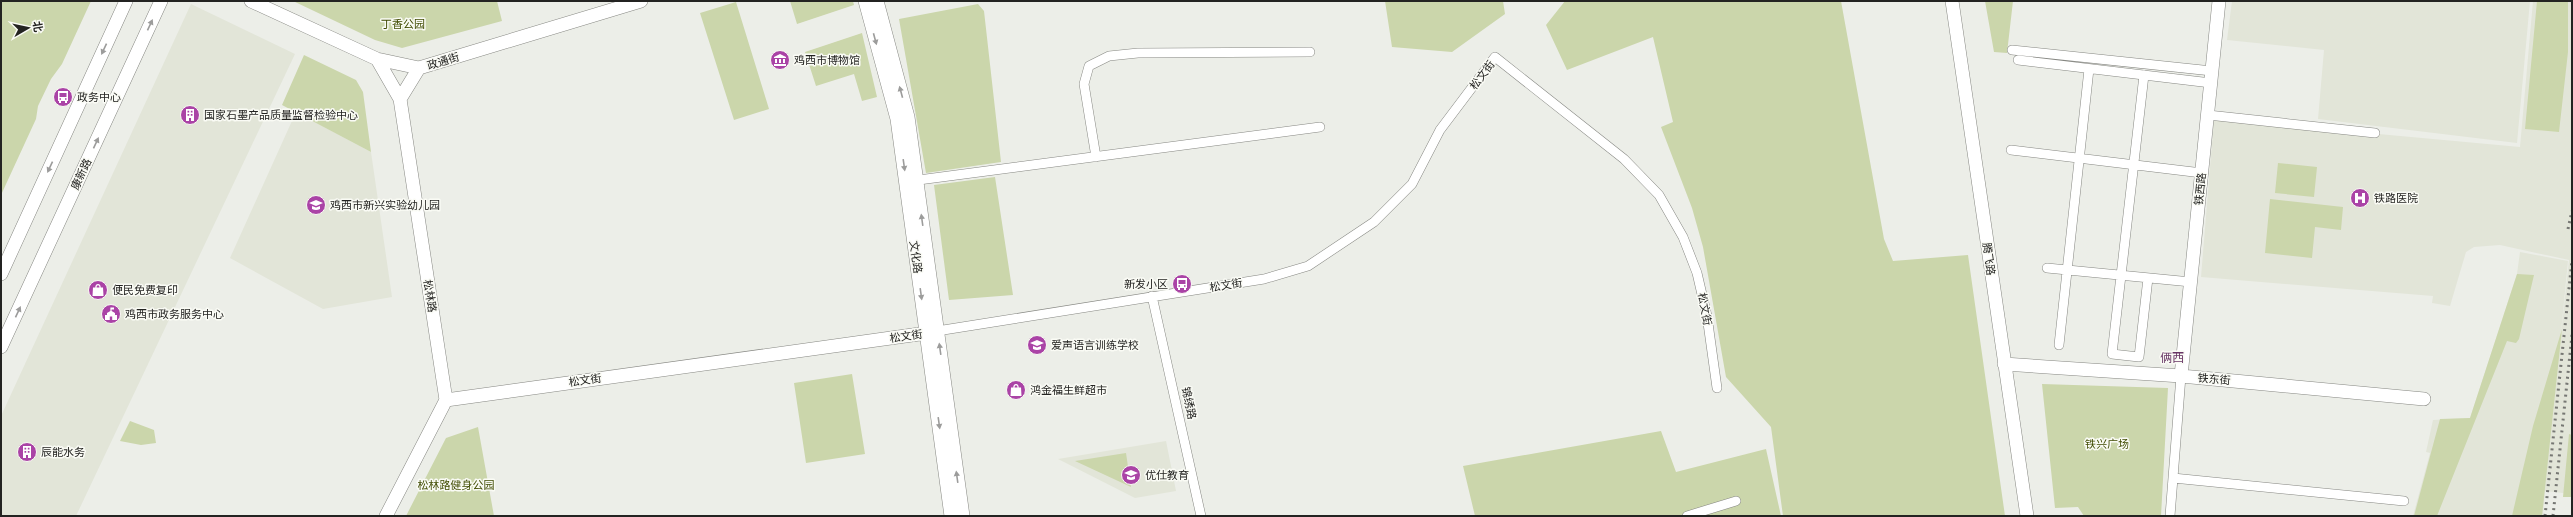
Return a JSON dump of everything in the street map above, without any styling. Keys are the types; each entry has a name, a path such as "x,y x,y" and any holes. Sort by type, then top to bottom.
{"street":[{"path":"1,274 126,1"},
{"name":"康新路","path":"1,347 161,1"},
{"name":"政通街","path":"251,1 377,60 419,68 641,1"},
{"name":"文化路","path":"865,1 897,119 911,181 932,332 963,516"},
{"name":"文化路","path":"877,1 908,117 911,181"},
{"name":"腾飞路","path":"1952,1 2027,516"},
{"name":"铁西路","path":"2181,376 2219,1"},
{"path":"2012,50 2212,77"},
{"path":"1096,157 1084,84 1089,66 1109,56 1138,53 1310,52"},
{"name":"松文街","path":"446,400 932,332 1264,279 1308,266 1374,222 1412,184 1440,130 1495,57 1624,159 1659,195 1683,237 1697,273 1707,316 1717,388"},
{"path":"377,60 400,99 419,68"},
{"path":"2018,60 2144,75 2212,77"},
{"path":"2059,345 2089,69"},
{"path":"2144,75 2112,354 2139,357 2148,278"},
{"name":"松林路","path":"400,99 446,400"},
{"path":"2208,115 2375,133"},
{"path":"911,181 1320,127"},
{"path":"2011,150 2202,173"},
{"path":"2047,268 2191,282"},
{"name":"锦绣路","path":"1152,296 1201,516"},
{"name":"文化路","path":"932,332 951,516"},
{"name":"铁东街","path":"2004,364 2181,376 2424,399"},
{"path":"2170,516 2181,376"},
{"path":"386,516 446,400"},
{"path":"2173,478 2404,501"},
{"path":"1687,516 1736,501"}],"shaded area":[{"path":"2232,1 2530,1 2517,143 2318,119 2324,50 2227,40"},
{"path":"2533,1 2572,1 2572,494 2545,491 2543,516 2413,516 2430,453 2426,452 2433,420 2470,418 2517,274 2520,252 2568,261 2559,353 2569,260 2500,245 2474,247 2466,252 2450,306 2432,303 2433,296 2201,277 2214,119 2520,147"},
{"path":"191,4 295,54 76,516 1,516 1,416"},
{"name":"鸡西市新兴实验幼儿园","path":"296,112 371,152 392,297 323,309 230,258"},
{"name":"优仕教育","path":"1166,441 1176,491 1135,498 1058,459"}],"green space":[{"path":"1,1 91,1 62,64 51,79 38,106 36,119 1,195"},
{"name":"丁香公园","path":"293,1 497,1 502,21 402,48 375,40"},
{"path":"790,1 853,1 854,5 797,24"},
{"path":"1385,1 1503,1 1505,14 1452,52 1392,47"},
{"path":"1565,1 1841,1 1884,239 1893,261 1968,255 2005,516 1783,516 1771,427 1726,377 1703,247 1692,208 1661,127 1673,122 1653,37 1567,70 1546,25"},
{"path":"1985,1 2013,1 2007,53 1994,52"},
{"path":"2537,1 2568,1 2568,52 2559,132 2525,129"},
{"path":"736,2 769,109 734,120 700,13"},
{"path":"978,4 984,11 1001,162 926,173 899,19"},
{"path":"862,33 877,97 862,101 854,74 816,86 805,52"},
{"path":"304,55 356,80 363,92 371,152 282,105"},
{"path":"2278,163 2317,167 2314,197 2275,193"},
{"path":"995,177 1013,295 949,300 934,185"},
{"path":"2270,199 2343,207 2341,230 2315,227 2312,258 2265,253"},
{"path":"2517,274 2534,275 2519,339 2516,343 2507,341 2437,516 2414,516 2440,419 2470,418"},
{"path":"2562,329 2542,516 2512,516 2533,426"},
{"path":"852,374 865,454 806,463 794,383"},
{"name":"铁兴广场","path":"2042,384 2168,388 2161,516 2084,516 2078,507 2055,508"},
{"path":"130,421 154,430 156,443 141,445 120,441"},
{"name":"松林路健身公园","path":"478,427 494,516 406,516 446,438"},
{"path":"1661,431 1676,472 1766,449 1781,516 1475,516 1463,466"},
{"path":"2569,434 2572,435 2572,497 2563,497"},
{"path":"1126,453 1131,487 1075,461"}],"railway":[{"path":"2568,229 2572,211"},
{"path":"2545,516 2572,260"},
{"path":"2553,516 2572,335"}],"place":[{"name":"鸡西市博物馆","path":"780,60"},
{"name":"政务中心","path":"63,97"},
{"name":"国家石墨产品质量监督检验中心","path":"190,115"},
{"name":"铁路医院","path":"2360,198"},
{"name":"鸡西市新兴实验幼儿园","path":"316,205"},
{"name":"新发小区","path":"1182,284"},
{"name":"便民免费复印","path":"98,290"},
{"name":"鸡西市政务服务中心","path":"111,314"},
{"name":"爱声语言训练学校","path":"1037,345"},
{"name":"鸿金福生鲜超市","path":"1016,390"},
{"name":"辰能水务","path":"27,452"},
{"name":"优仕教育","path":"1131,475"}],"district":[{"name":"俩西","path":"2172,358"}]}
